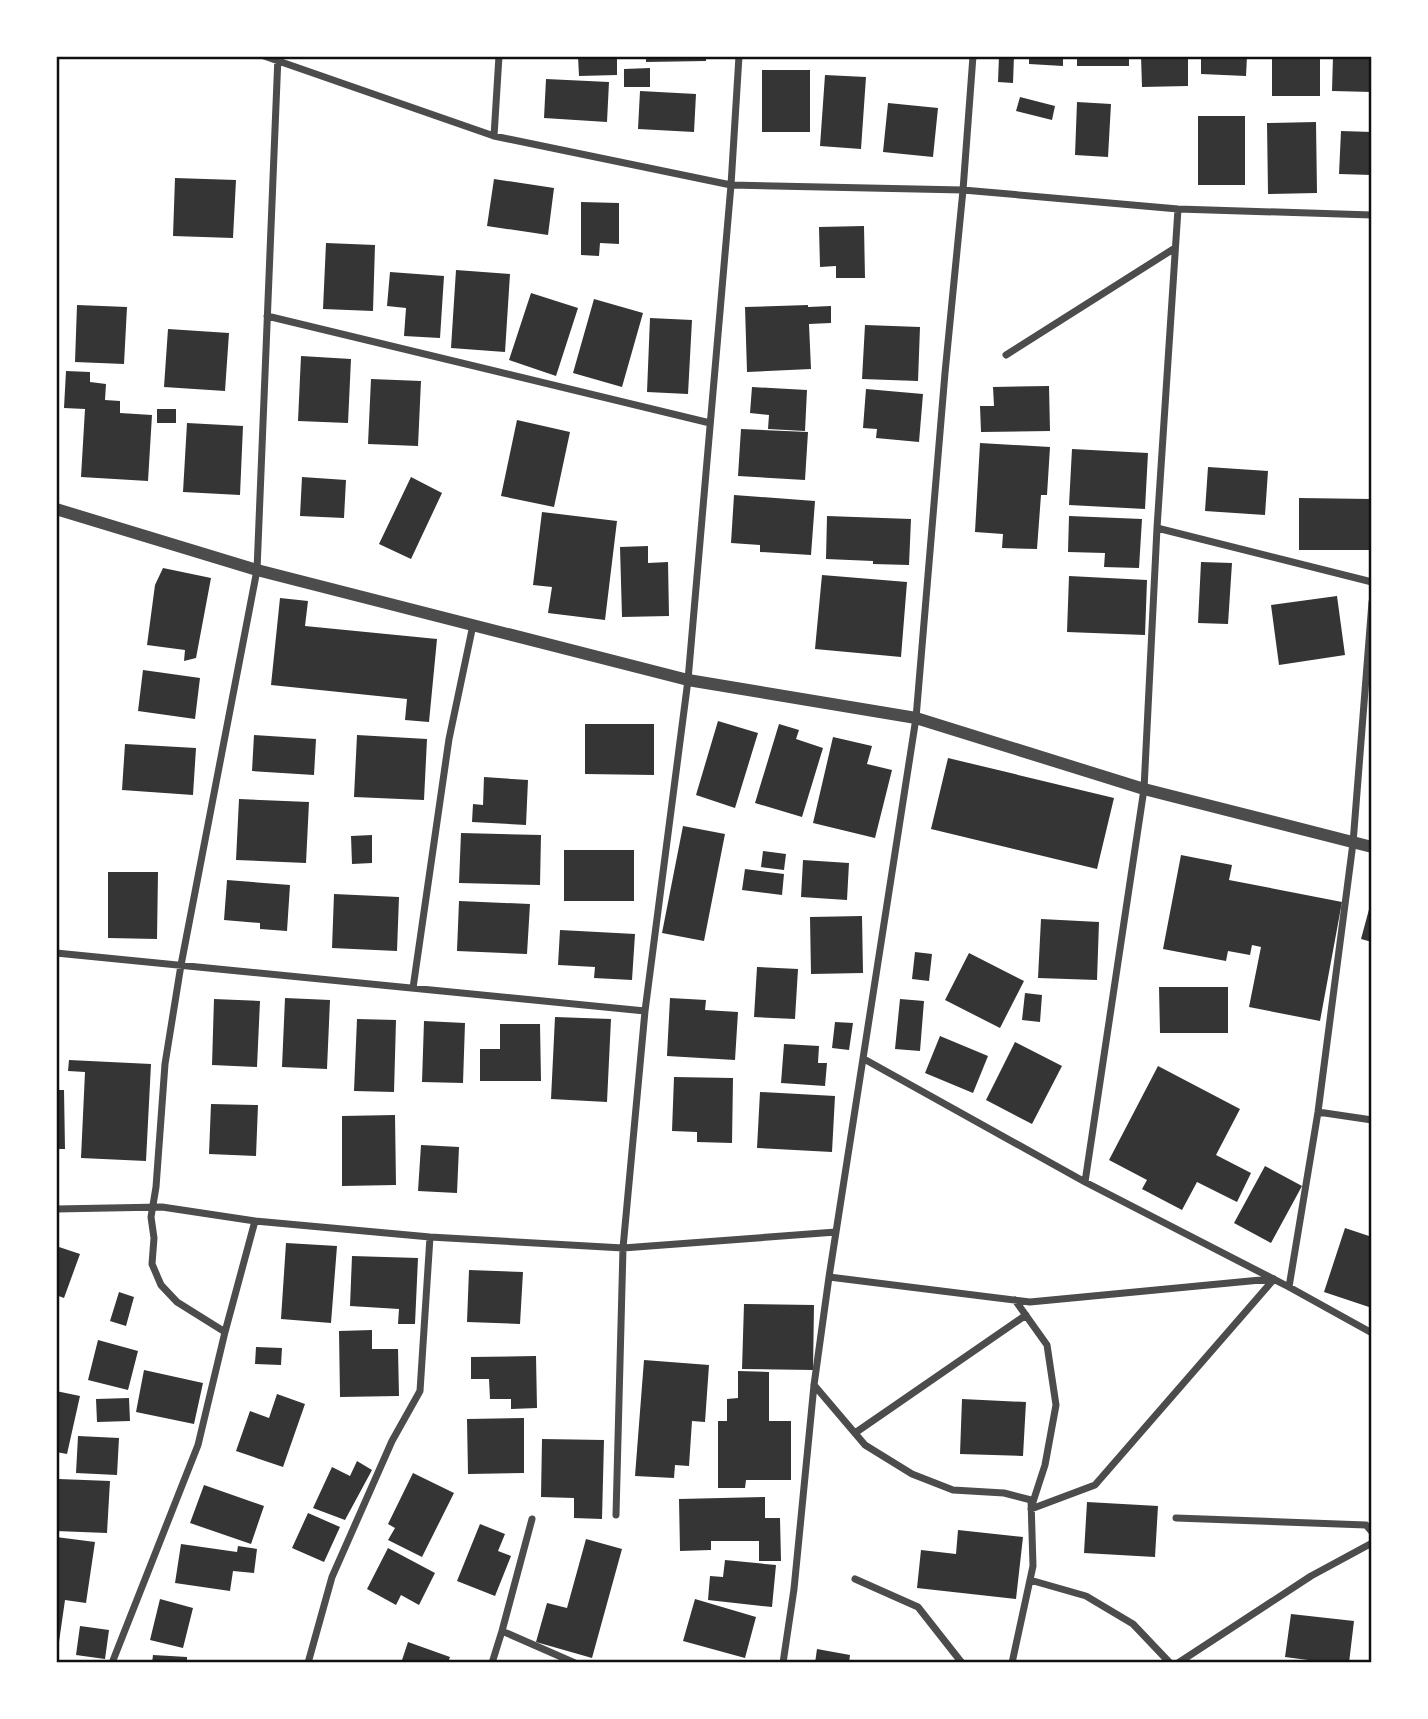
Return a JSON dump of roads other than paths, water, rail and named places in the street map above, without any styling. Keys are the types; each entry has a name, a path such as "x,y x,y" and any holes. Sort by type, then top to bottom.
{"street":[{"path":"264,56 277,58 494,136 731,186 963,190 1178,209 1372,215"},
{"path":"494,136 499,56"},
{"path":"616,1515 623,1248 645,1011 688,680 731,186 739,56"},
{"path":"783,1663 794,1589 814,1385 916,718 973,56"},
{"path":"225,1332 177,1302 162,1285 152,1264 154,1238 151,1217 154,1208 165,1064 181,965 257,570 277,58"},
{"path":"1085,1182 1144,789 1157,528 1178,209"},
{"path":"1006,355 1175,248"},
{"path":"267,316 710,422"},
{"path":"56,509 257,570 688,680 916,718 1144,789 1372,848"},
{"path":"1157,528 1372,582"},
{"path":"1289,1287 1318,1112 1353,843 1372,602"},
{"path":"413,988 449,739 473,625"},
{"path":"56,953 645,1011"},
{"path":"864,1059 1085,1182 1372,1333"},
{"path":"1318,1112 1372,1120"},
{"path":"56,1209 162,1207 255,1222 430,1237 623,1248 836,1232"},
{"path":"112,1663 198,1445 255,1222"},
{"path":"308,1663 332,1577 392,1441 420,1391 430,1237"},
{"path":"830,1277 1030,1302 1273,1279"},
{"path":"1031,1509 1095,1485 1273,1279"},
{"path":"1015,1300 1047,1345 1056,1405 1045,1465 1031,1509"},
{"path":"855,1433 1026,1315"},
{"path":"814,1385 865,1445 912,1474 953,1490 1004,1493 1031,1500 1033,1566 1012,1663"},
{"path":"1176,1518 1366,1525 1372,1532"},
{"path":"492,1663 532,1519"},
{"path":"1178,1663 1311,1576 1372,1543"},
{"path":"855,1580 918,1607 962,1663"},
{"path":"1030,1580 1086,1596 1110,1610 1133,1624 1170,1663"},
{"path":"502,1631 575,1663"}]}
